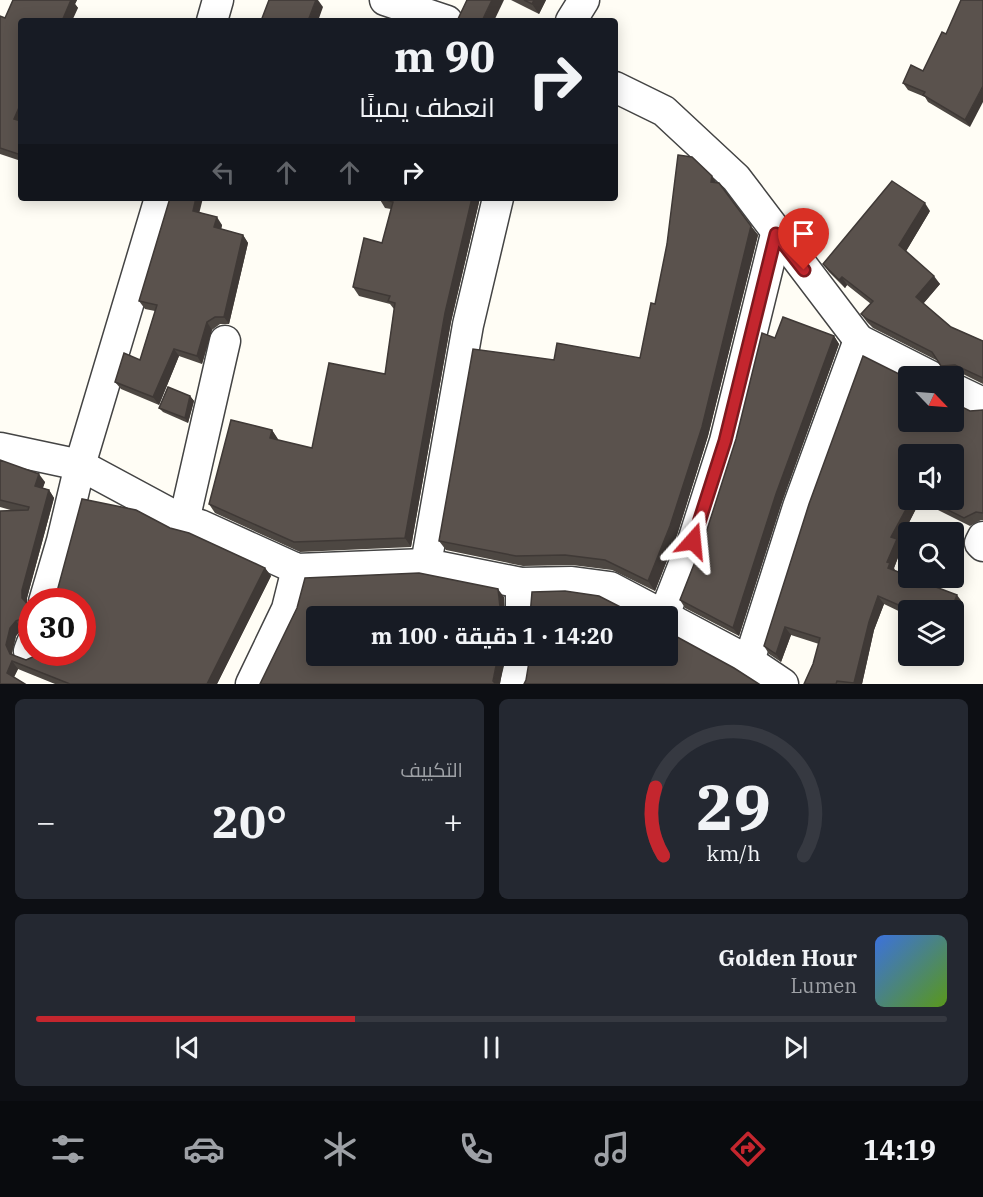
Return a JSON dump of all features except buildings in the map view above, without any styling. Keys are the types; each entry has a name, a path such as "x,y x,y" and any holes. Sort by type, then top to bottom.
{"street":[{"path":"213,18 218,0"},
{"path":"385,0 438,18"},
{"path":"573,18 584,0"},
{"path":"618,88 664,111 736,178 776,234 859,340 910,366"},
{"path":"48,588 80,465 159,201"},
{"path":"426,564 468,325 497,201"},
{"path":"670,606 725,441 776,234"},
{"path":"749,661 798,507 859,340"},
{"path":"184,521 225,341"},
{"path":"964,393 983,403"},
{"path":"0,448 80,465 184,521 200,525 297,569 426,564 521,583 572,582 610,587 647,606"},
{"path":"983,537 980,543 983,546"},
{"path":"251,684 286,609 297,569"},
{"path":"521,583 522,606"},
{"path":"678,623 749,661 783,684"},
{"path":"515,684 520,666"}],"route":[{"path":"693,541 725,441 776,234 804,270"}]}
